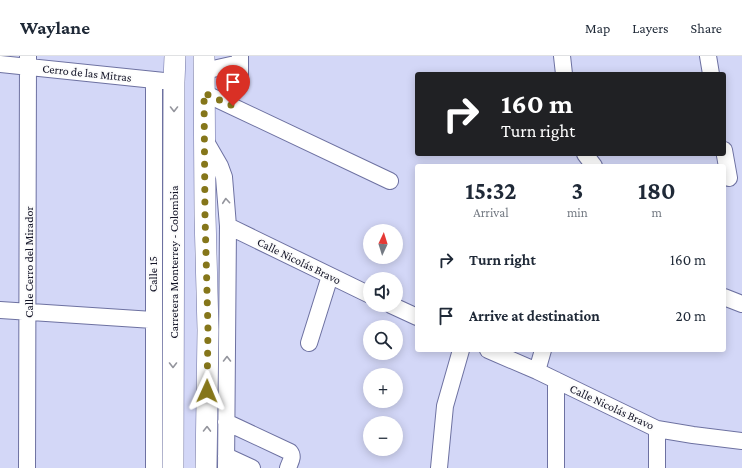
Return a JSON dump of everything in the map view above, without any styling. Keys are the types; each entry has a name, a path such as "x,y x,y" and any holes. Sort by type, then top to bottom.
{"main road":[{"name":"Carretera Monterrey - Colombia","path":"173,468 164,81 175,56"},
{"path":"204,64 208,330 206,468"}],"street":[{"path":"562,56 564,72"},
{"path":"708,56 711,72"},
{"path":"204,64 240,59 240,84"},
{"name":"Cerro de las Mitras","path":"0,64 28,62 164,81"},
{"name":"Calle Cerro del Mirador","path":"27,468 29,311 28,62"},
{"name":"Calle 15","path":"154,468 153,320 164,81"},
{"path":"204,93 390,181"},
{"path":"205,140 220,166 224,178 228,226 226,462 252,468"},
{"path":"726,156 732,178"},
{"name":"Calle Nicolás Bravo","path":"228,226 363,292"},
{"path":"309,342 330,276"},
{"path":"726,298 742,304"},
{"path":"0,310 153,320"},
{"path":"403,311 415,316"},
{"path":"439,468 445,406 459,352"},
{"name":"Calle Nicolás Bravo","path":"493,352 537,371 657,429 742,441"},
{"path":"537,371 542,352"},
{"path":"556,380 556,468"},
{"path":"226,422 290,452 292,458 288,468"},
{"path":"657,429 657,468"}],"route":[{"path":"207,391 208,330 204,93 233,106"}]}
